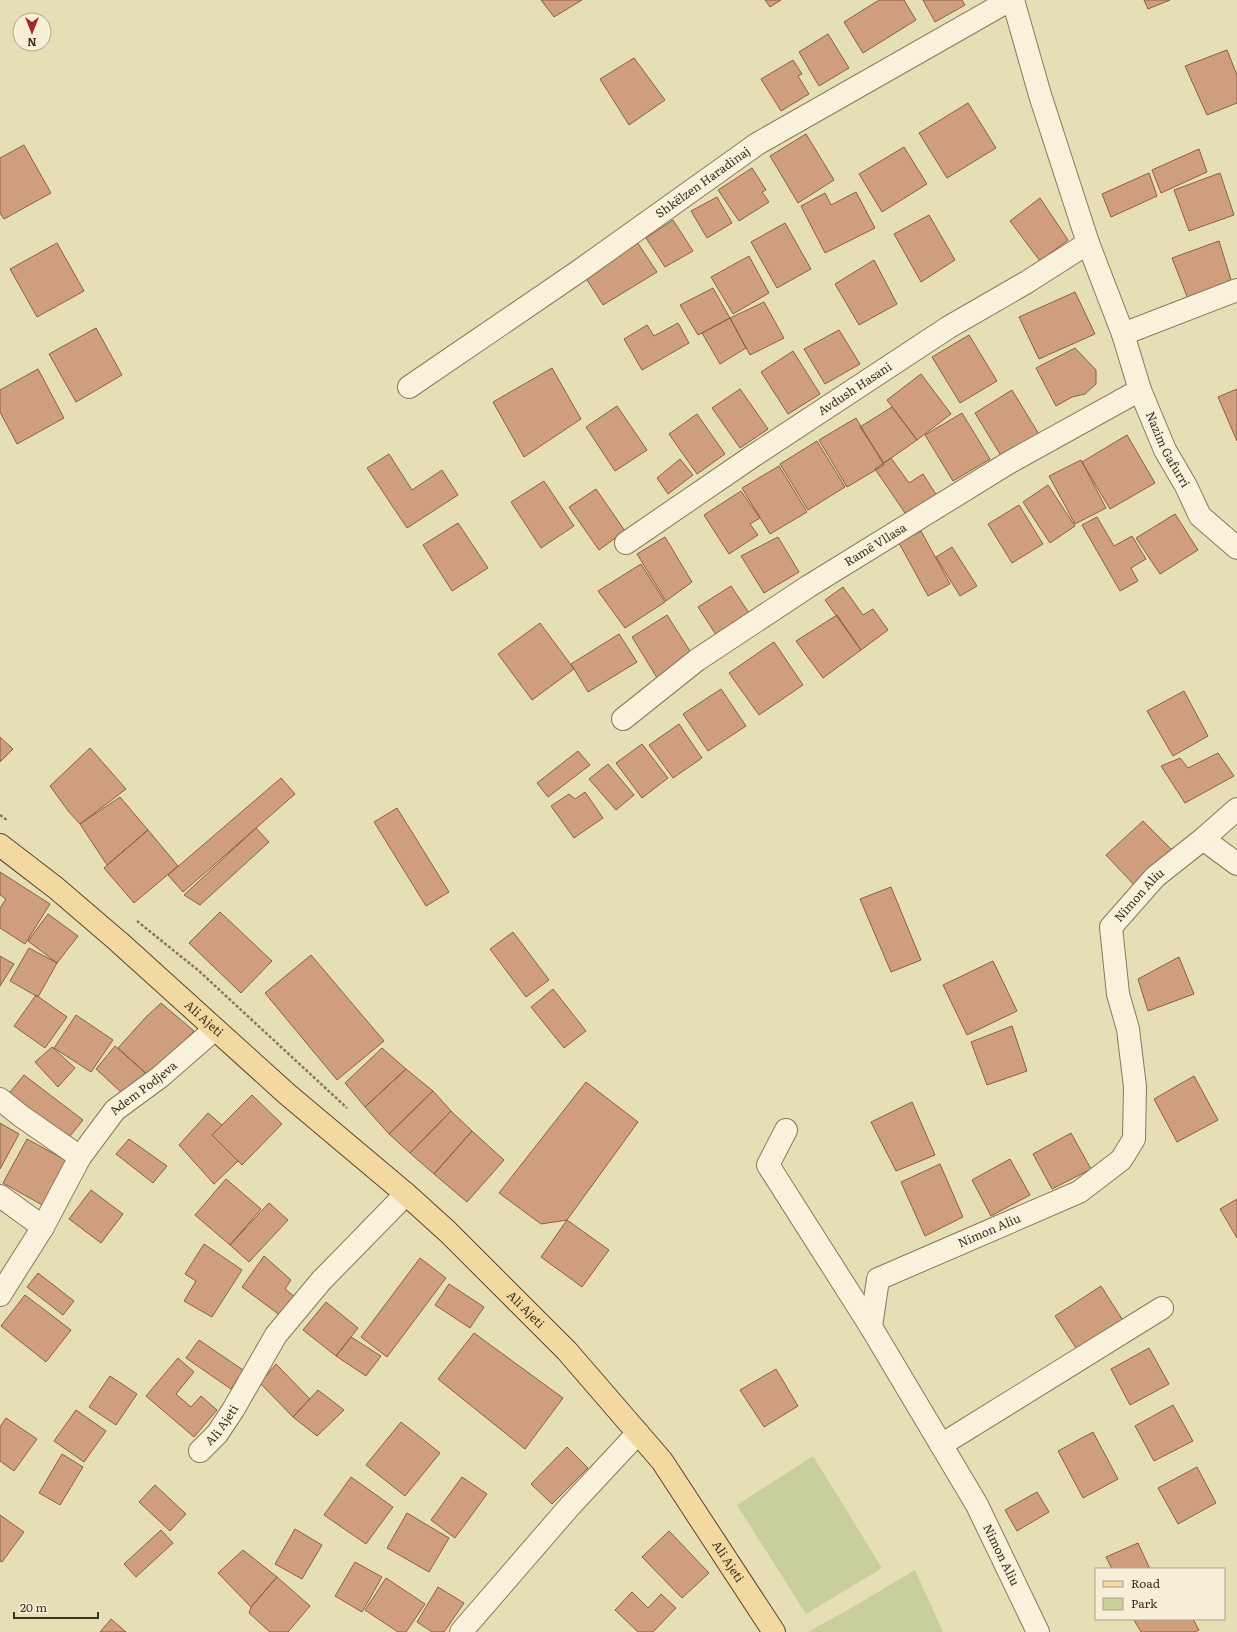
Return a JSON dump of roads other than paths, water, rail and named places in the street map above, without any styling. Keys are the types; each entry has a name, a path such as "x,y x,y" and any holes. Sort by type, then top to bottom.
{"main road":[{"name":"Ali Ajeti","path":"0,845 56,888 119,942 287,1094 406,1194 448,1232 567,1351 662,1461 774,1632"}],"street":[{"name":"Nazim Gafurri","path":"1011,0 1088,243 1123,334 1140,390 1165,450 1186,486 1200,516 1237,548"},
{"name":"Shkëlzen Haradinaj","path":"409,387 579,271 757,144 1011,0"},
{"name":"Avdush Hasani","path":"626,543 753,456 949,327 1027,282 1088,243"},
{"path":"1123,334 1237,290"},
{"name":"Ramë Vllasa","path":"623,719 697,660 809,586 1010,462 1140,390"},
{"name":"Nimon Aliu","path":"1038,1632 977,1505 871,1327 878,1279 1080,1192 1122,1160 1134,1139 1136,1087 1128,1029 1118,994 1111,926 1155,877 1203,839 1237,809"},
{"path":"1203,839 1237,864"},
{"name":"Adem Podjeva","path":"0,1296 42,1227 80,1157 115,1110 160,1077 215,1029"},
{"path":"0,1099 21,1116 80,1157"},
{"path":"786,1130 768,1165 871,1327"},
{"name":"Ali Ajeti","path":"200,1451 217,1434 233,1410 276,1335 321,1281 406,1194"},
{"path":"0,1196 42,1227"},
{"path":"941,1445 1162,1308"},
{"path":"460,1632 570,1506 638,1433"}]}
